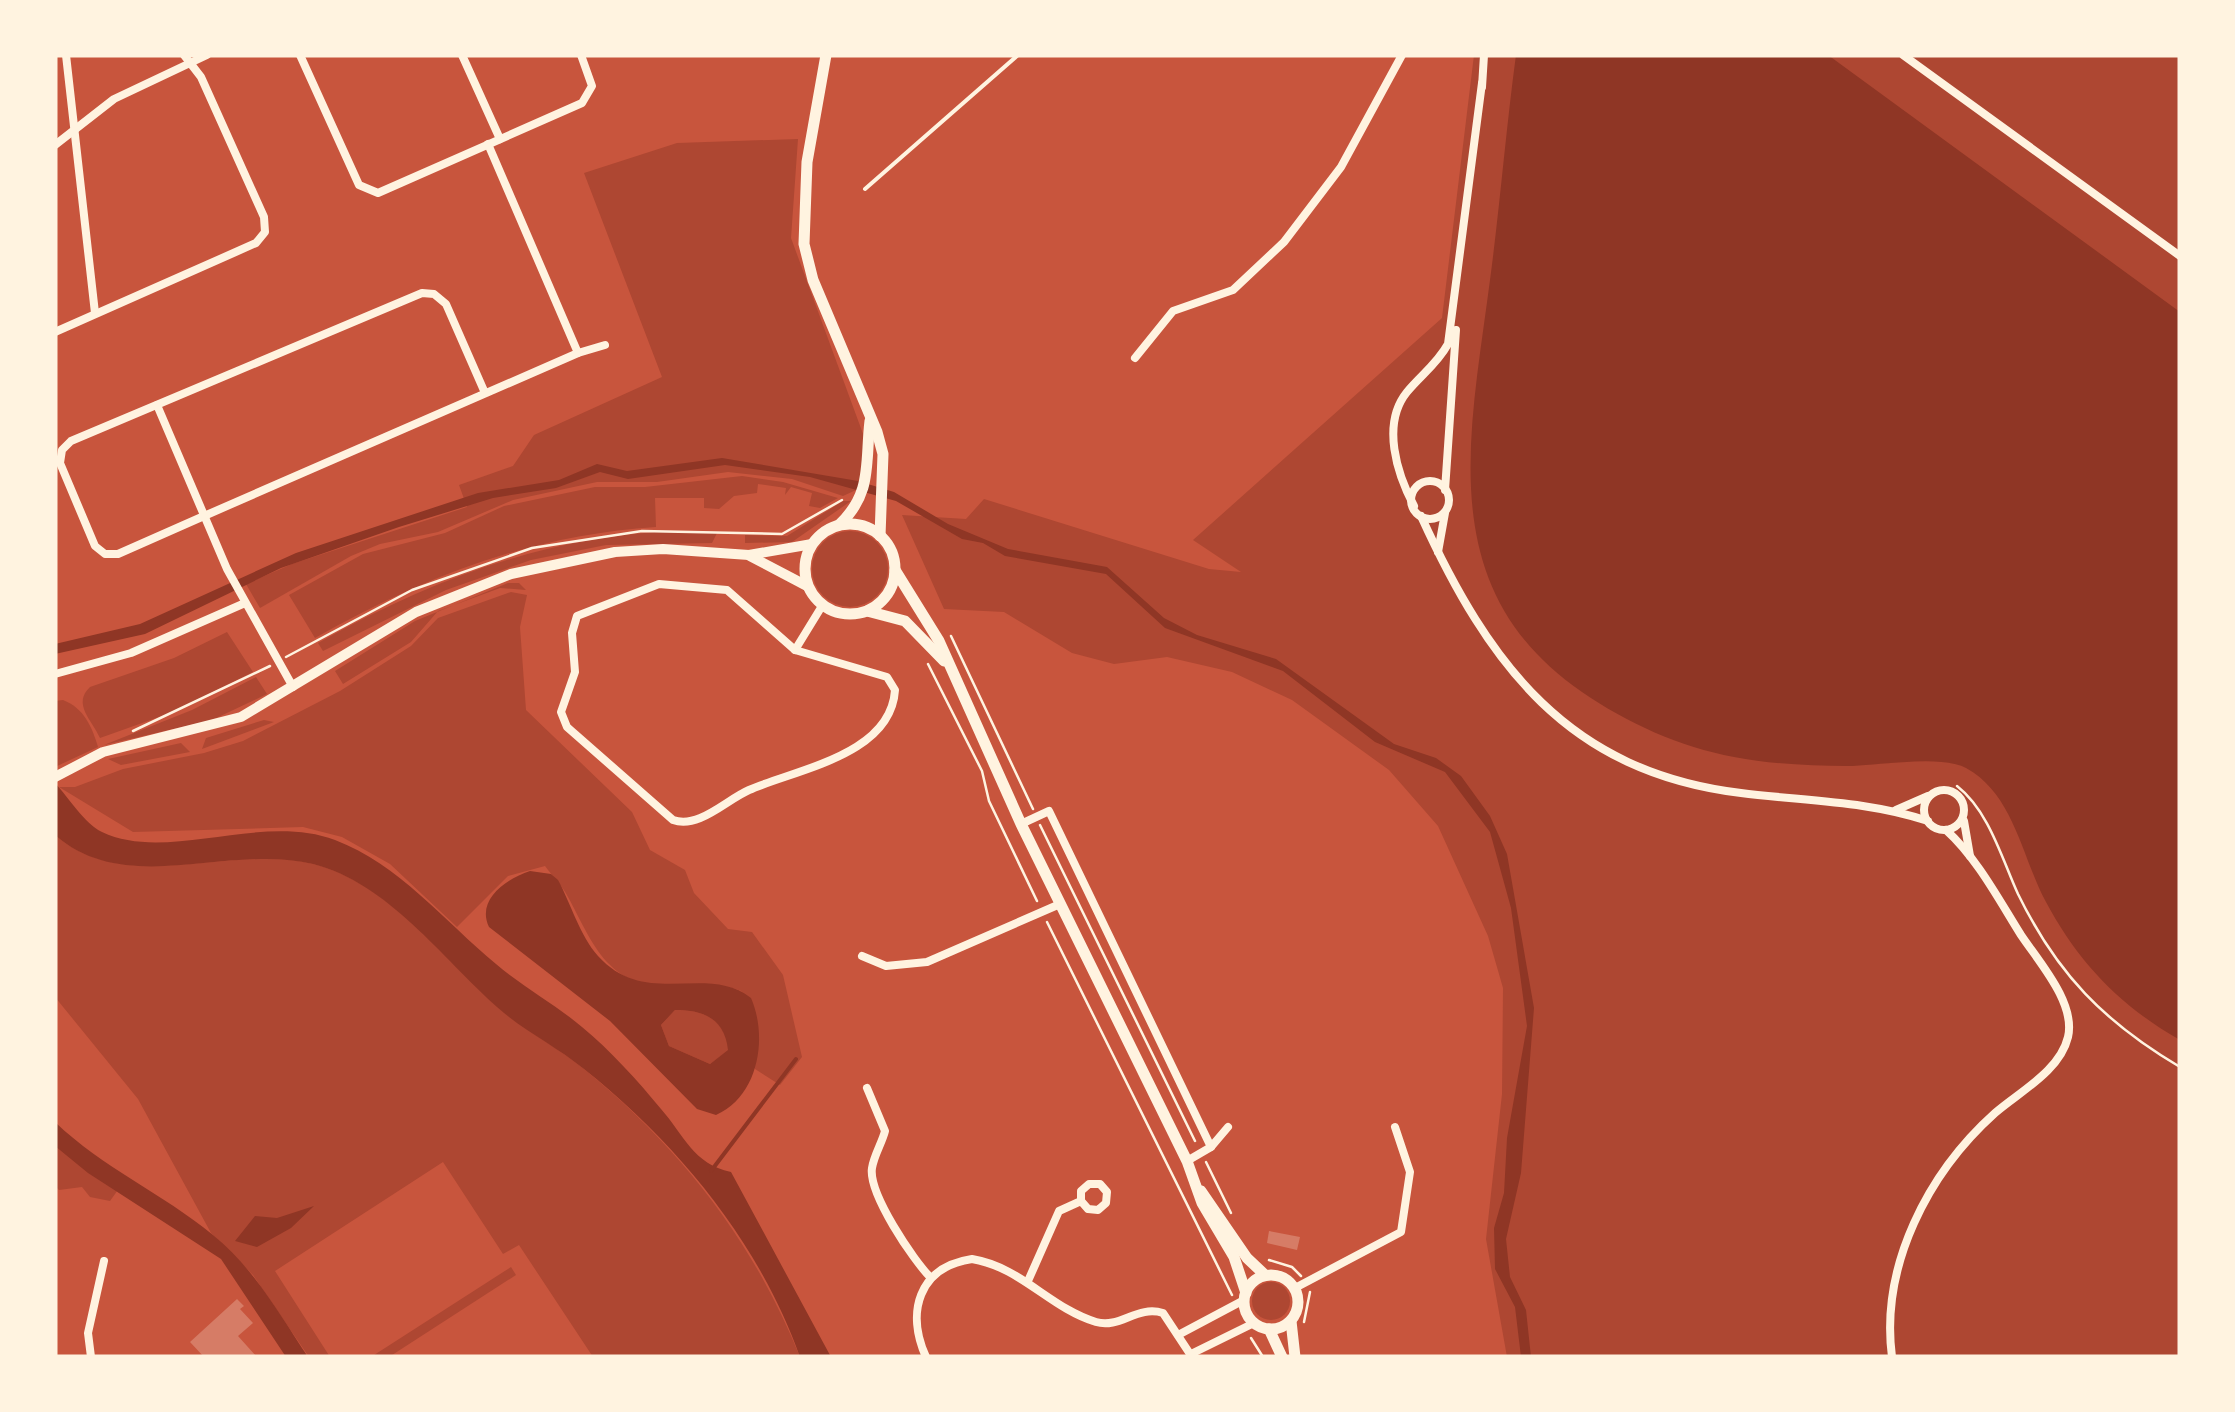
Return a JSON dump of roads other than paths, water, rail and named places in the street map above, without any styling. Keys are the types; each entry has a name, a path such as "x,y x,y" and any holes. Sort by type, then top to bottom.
{"main road":[{"path":"826,55 807,162 804,244 814,280 883,454 880,536"},
{"path":"870,421 866,488 839,525 812,544 806,557 807,586 822,606 852,615 867,612 905,621 948,666"},
{"path":"839,525 859,525 880,536 894,557 895,570 887,595 867,612"},
{"path":"895,570 939,641 1060,904 1201,1192 1247,1258 1265,1276 1282,1277 1294,1288 1298,1305 1291,1320 1290,1356"},
{"path":"1201,1192 1202,1202 1234,1257 1248,1325 1269,1329 1291,1320"},
{"path":"1245,1296 1265,1276"},
{"path":"1269,1329 1290,1356"}],"street":[{"path":"66,55 95,314"},
{"path":"55,144 114,99 186,59 207,55"},
{"path":"300,55 364,190 378,193 588,98 591,79 580,55"},
{"path":"462,55 500,139"},
{"path":"1135,358 1173,311 1233,290 1284,242 1346,158 1402,55"},
{"path":"1438,552 1445,512 1452,358 1484,55"},
{"path":"1902,55 2180,256"},
{"path":"55,332 256,243 265,232 264,216 201,77 186,59"},
{"path":"1482,82 1448,344 1438,362 1404,396 1394,422 1397,462 1414,506 1472,617 1512,675 1550,713 1599,749 1639,768 1698,786 1896,810 1946,830 1970,856 2056,989 2068,1021 2068,1036 2051,1067 1969,1137 1930,1191 1892,1292 1892,1357"},
{"path":"488,144 578,352"},
{"path":"485,393 446,304 434,294 422,293 71,441 62,450 60,463 95,546 104,554 118,554 204,516 485,393 578,352 604,345"},
{"path":"157,405 231,578 293,688"},
{"path":"1414,506 1414,490 1427,479 1436,480 1445,490"},
{"path":"1421,516 1434,521 1445,512"},
{"path":"55,777 103,752 241,718 416,612 510,574 615,552 663,548 750,555 812,544"},
{"path":"750,555 807,586"},
{"path":"670,584 727,590 795,650 887,678 894,690 890,713 854,747 751,789 689,823 665,815 562,720 562,705 575,672 572,634 577,616 645,587 670,584"},
{"path":"55,674 131,653 245,603"},
{"path":"795,650 822,606"},
{"path":"1896,810 1940,791 1952,793 1963,805 1970,856"},
{"path":"1928,822 1924,812 1929,795"},
{"path":"1022,824 1050,811 1211,1146"},
{"path":"1946,830 1955,829 1964,818"},
{"path":"862,956 886,966 928,962 1060,904"},
{"path":"867,1088 885,1130 872,1168 874,1185 911,1255 931,1278"},
{"path":"1187,1160 1211,1146 1228,1127"},
{"path":"1294,1288 1401,1232 1410,1172 1395,1127"},
{"path":"1028,1280 1058,1211 1080,1201"},
{"path":"926,1357 914,1319 931,1278 972,1259 1028,1280 1054,1302 1095,1322 1110,1324 1138,1310 1154,1310 1169,1318 1191,1356 1248,1325"},
{"path":"91,1357 88,1334 104,1261"},
{"path":"1180,1334 1234,1310 1245,1296"}],"lane":[{"path":"865,189 1018,55"}],"waterway":[{"path":"711,1171 796,1059"}]}
